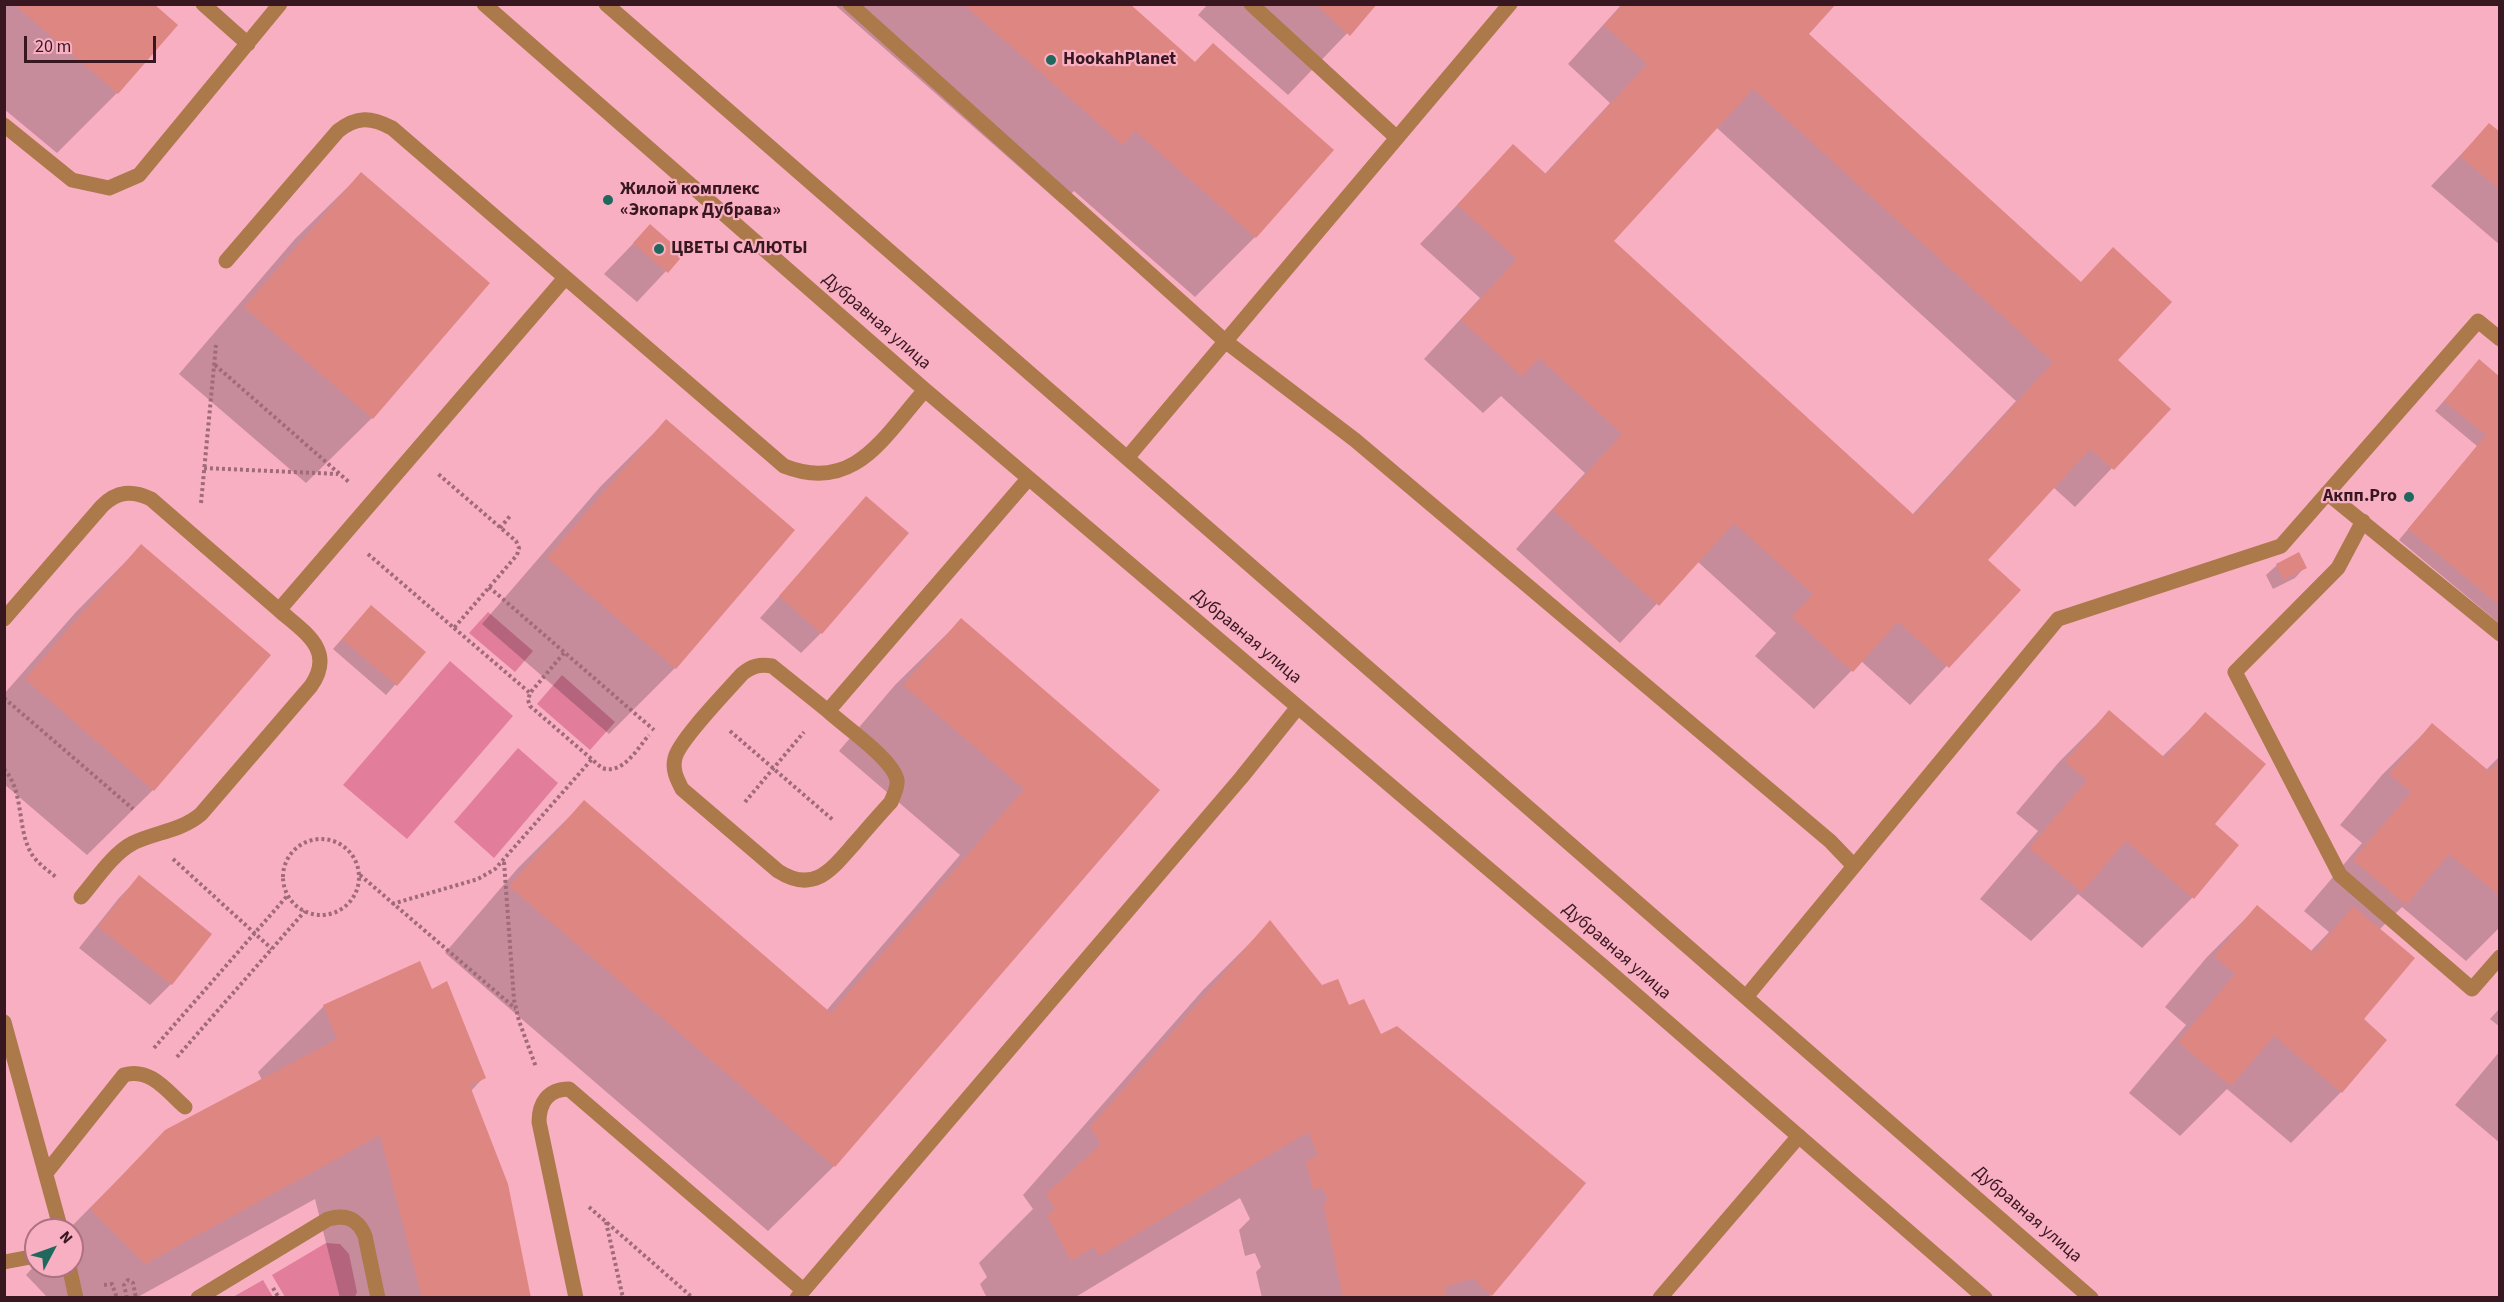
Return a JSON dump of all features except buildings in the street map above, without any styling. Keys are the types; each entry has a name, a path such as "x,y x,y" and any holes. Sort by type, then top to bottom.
{"street":[{"path":"203,4 248,44"},
{"path":"4,125 72,180 109,188 139,175 280,4"},
{"name":"Дубравная улица","path":"484,4 1028,479 1298,707 1985,1298"},
{"name":"Дубравная улица","path":"606,4 2091,1298"},
{"path":"850,4 1225,341 1355,440 1830,841 1854,866"},
{"path":"1251,4 1397,138"},
{"path":"1127,458 1510,4"},
{"path":"226,261 338,131 349,122 376,119 392,128 784,466 801,473 820,475 839,472 861,461 872,452 925,390"},
{"path":"279,610 565,278"},
{"path":"1746,997 2058,619 2281,546 2478,321 2499,339"},
{"path":"826,710 1028,479"},
{"path":"2327,493 2499,634"},
{"path":"4,619 110,498 120,494 139,494 151,499 310,637 320,657 320,667 311,686 201,814 180,828 140,840 124,849 81,897"},
{"path":"2363,521 2338,568 2235,672 2340,875 2472,988 2499,957"},
{"path":"772,666 826,710 889,764 897,782 896,790 891,802 830,872 811,880 789,878 682,789 676,778 674,767 677,750 742,674 751,667 772,666"},
{"path":"576,1298 539,1122 539,1109 547,1097 561,1089 569,1089 800,1294 1241,778 1298,707"},
{"path":"4,1022 58,1218"},
{"path":"46,1173 117,1080 124,1075 132,1072 146,1074 185,1107"},
{"path":"1660,1298 1799,1136"},
{"path":"198,1298 328,1219 339,1216 354,1220 361,1227 378,1298"},
{"path":"4,1262 24,1258"},
{"path":"72,1278 76,1298"}],"path":[{"path":"197,539 216,345"},
{"path":"214,365 372,502"},
{"path":"414,453 516,541 519,548 517,555 454,628"},
{"path":"204,468 340,474"},
{"path":"500,528 510,516"},
{"path":"344,534 530,693"},
{"path":"489,587 677,750"},
{"path":"564,652 530,693 528,700 530,706 602,768 618,768 653,730"},
{"path":"725,825 826,710"},
{"path":"709,713 857,841"},
{"path":"392,904 478,879 495,869 592,759"},
{"path":"4,769 13,783 30,852 39,863 81,897"},
{"path":"311,840 334,840 352,854 359,874 358,886 354,896 338,911 316,915 305,911 288,895 283,873 286,861 300,845 311,840"},
{"path":"504,861 516,1009 547,1097"},
{"path":"359,874 516,1009"},
{"path":"132,1072 288,895"},
{"path":"156,1081 305,911"},
{"path":"549,1173 693,1298"},
{"path":"606,1222 623,1298"},
{"path":"127,1298 124,1285 128,1280 133,1283 136,1298"}],"shaded area":[{"path":"488,612 533,651 515,672 469,633"},
{"path":"450,661 513,716 407,839 343,785"},
{"path":"562,675 615,722 590,750 537,704"},
{"path":"518,748 558,783 494,858 454,822"},
{"path":"326,1243 340,1244 349,1254 357,1292 355,1297 285,1297 272,1275"},
{"path":"263,1280 273,1297 233,1297"}],"place":[{"name":"HookahPlanet","path":"1051,60"},
{"name":"Жилой комплекс «Экопарк Дубрава»","path":"608,200"},
{"name":"ЦВЕТЫ САЛЮТЫ","path":"659,249"},
{"name":"Акпп.Pro","path":"2409,497"}]}
